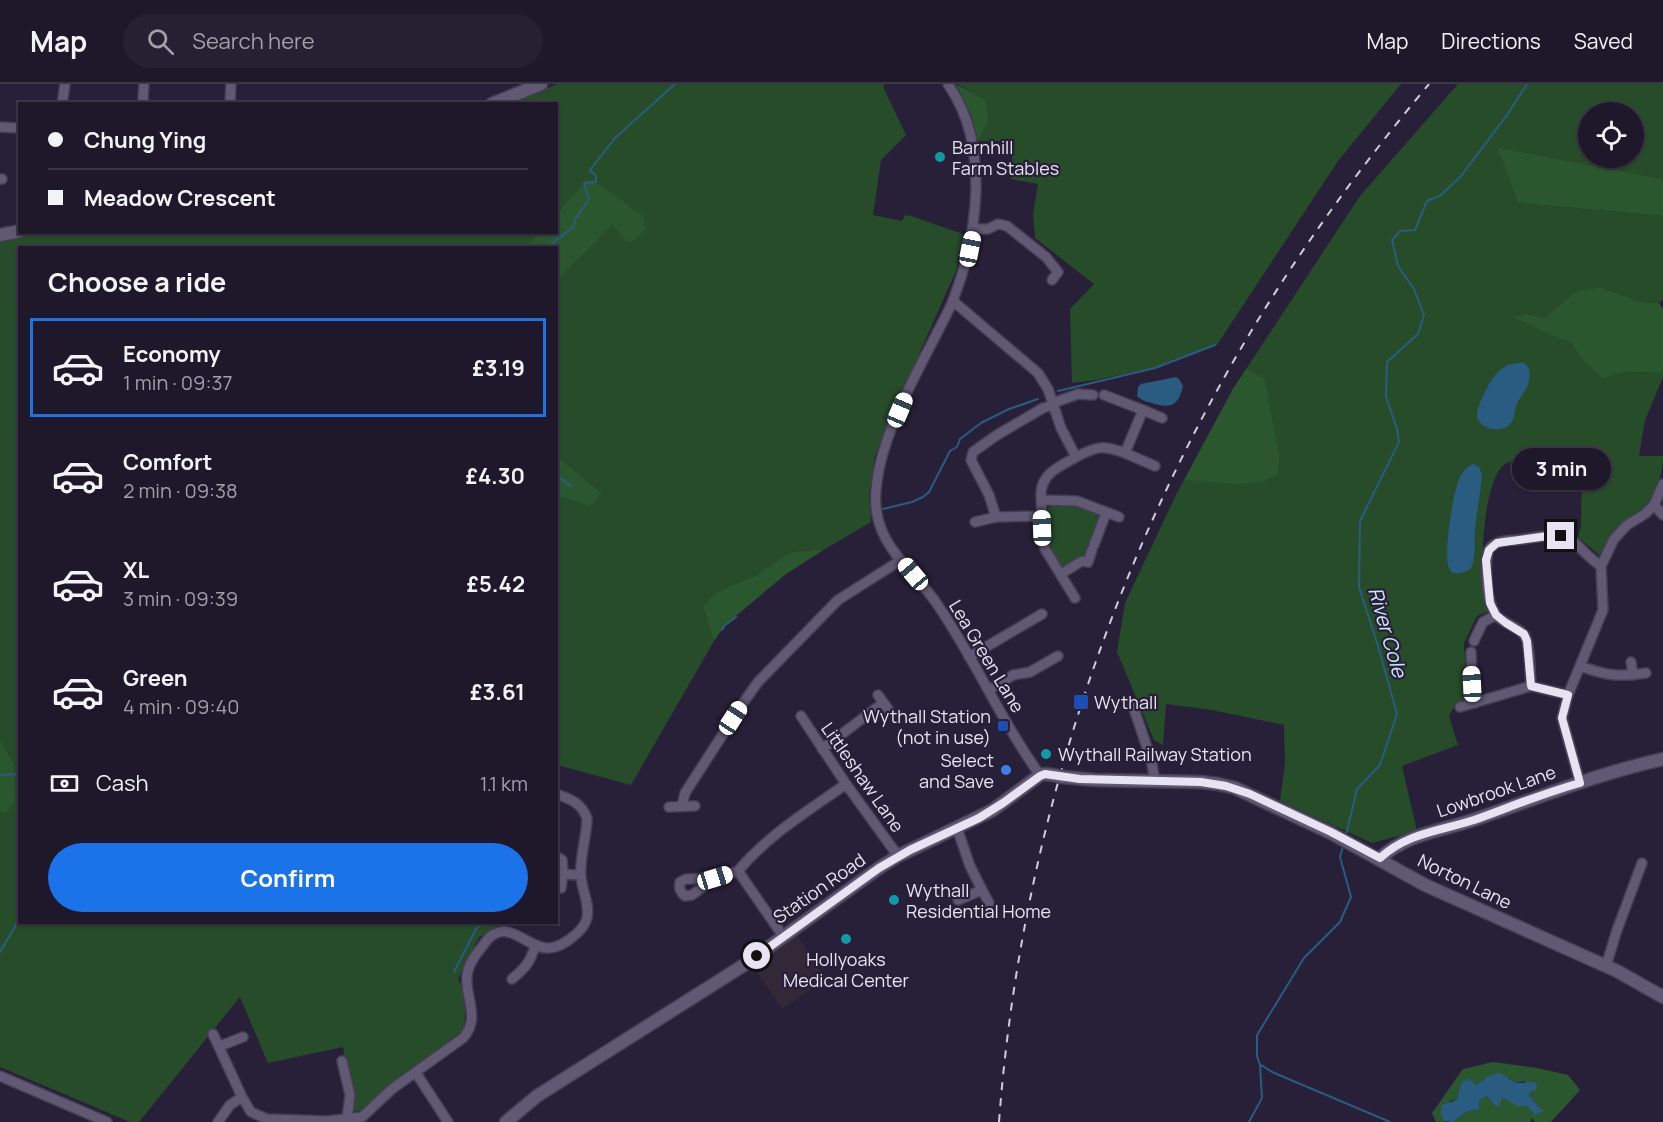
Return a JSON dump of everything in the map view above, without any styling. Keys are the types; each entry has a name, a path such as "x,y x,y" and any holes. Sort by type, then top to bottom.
{"street":[{"path":"62,102 65,84"},
{"path":"144,84 144,102"},
{"path":"230,102 231,84"},
{"path":"497,102 541,84"},
{"name":"Lea Green Lane","path":"948,84 966,116 973,146 976,176 974,229 953,301 908,391 881,459 876,501 879,523 885,537 936,602 1040,776"},
{"path":"0,127 18,128"},
{"path":"974,229 988,229 998,224 1007,226 1046,257 1058,272 1052,280"},
{"path":"0,235 18,231"},
{"path":"953,301 1033,368 1048,389 1061,428 1076,457"},
{"path":"996,517 989,495 972,464 973,452 1043,408 1078,394 1093,394"},
{"path":"1104,394 1162,418"},
{"path":"1125,453 1143,410"},
{"path":"1075,598 1045,549 1043,541 1042,485 1048,474 1076,457 1101,447 1111,448 1155,466"},
{"path":"1580,783 1562,718 1568,695 1602,610 1601,566 1614,539 1627,525 1645,514 1654,505 1663,484"},
{"path":"1041,500 1077,501 1119,517"},
{"path":"1654,505 1663,515"},
{"path":"1061,574 1082,561 1088,562 1107,513"},
{"path":"975,522 996,517 1041,516"},
{"path":"1531,686 1527,641 1524,634 1496,615 1490,603 1486,560 1489,550 1497,543 1561,536 1572,540 1589,558 1601,566"},
{"path":"682,806 685,793 758,682 838,600 901,560"},
{"path":"969,657 1042,614"},
{"path":"1474,641 1483,622 1496,615"},
{"path":"1471,652 1475,703"},
{"path":"988,690 1013,675 1030,672 1058,656"},
{"path":"1631,662 1633,675"},
{"path":"1580,666 1601,674 1621,676 1646,673"},
{"path":"1460,707 1531,686 1568,695"},
{"path":"822,749 881,699 890,711"},
{"path":"1133,706 1152,759 1155,782"},
{"name":"Littleshaw Lane","path":"801,716 898,856"},
{"name":"Lowbrook Lane","path":"1380,858 1391,848 1416,836 1470,821 1551,791 1663,759"},
{"name":"Norton Lane","path":"1040,776 1045,774 1155,782 1210,783 1235,788 1353,844 1425,885 1606,966 1663,997"},
{"name":"Station Road","path":"507,1122 537,1096 757,956 879,868 898,856 993,810 1040,776"},
{"path":"715,878 738,871 767,841 846,784"},
{"path":"213,1034 251,1112 267,1119 312,1121 362,1117 392,1089 463,1038 469,1031 472,1019 467,976 470,965 492,935 508,932 516,934 535,946 552,949 579,932 585,923 588,912 580,875 587,818 584,810 578,804 558,795"},
{"path":"669,807 694,806"},
{"path":"957,828 970,866 989,903"},
{"path":"558,857 562,860 563,874 561,888 558,888"},
{"path":"1606,966 1642,863"},
{"path":"738,871 783,936"},
{"path":"563,874 580,875"},
{"path":"958,900 982,890"},
{"path":"496,924 498,933"},
{"path":"512,979 525,968 535,946"},
{"path":"220,1046 243,1037"},
{"path":"342,1062 350,1095 347,1119"},
{"path":"416,1073 448,1122"},
{"path":"0,1076 107,1122"},
{"path":"218,1122 230,1105 242,1097"}],"shaded area":[{"path":"796,934 826,979 782,1009 751,963"}],"green space":[{"path":"557,84 885,84 883,87 906,135 881,160 873,215 902,221 905,215 911,216 963,234 956,271 904,384 875,456 869,494 871,522 825,549 790,552 757,575 712,596 703,607 714,641 631,785 558,765 558,496 588,506 602,493 558,457 558,280 612,223 586,180 558,212 558,102 516,102"},
{"path":"956,84 986,100 989,121 978,141 971,115"},
{"path":"958,84 1401,84 1338,161 1217,345 1154,368 1072,383 1070,309 1094,284 1035,238 1033,214 1038,184 1011,179 1013,141 978,141 989,121 986,101"},
{"path":"1458,84 1663,84 1663,179 1606,168 1644,168 1644,102 1578,102 1578,163 1497,147 1518,203 1663,216 1663,299 1659,303 1640,302 1601,287 1545,318 1527,314 1515,317 1570,342 1585,363 1603,379 1623,372 1663,373 1645,420 1639,456 1663,456 1662,470 1658,484 1644,508 1619,528 1599,555 1578,537 1581,526 1582,465 1586,457 1532,451 1530,459 1507,463 1500,469 1490,492 1483,550 1490,611 1477,616 1464,643 1467,697 1455,705 1449,716 1458,745 1402,766 1417,831 1372,843 1280,801 1285,763 1284,725 1212,710 1166,704 1163,745 1154,740 1117,652 1125,603 1175,497 1233,389 1360,196"},
{"path":"1497,147 1578,163 1578,168 1606,168 1663,179 1663,216 1518,203"},
{"path":"586,180 603,187 644,217 645,230 629,243 612,224 558,282 558,246 527,246 538,234 558,234 558,212"},
{"path":"18,234 538,234 528,246 18,246 18,924 496,924 494,931 479,937 458,979 465,1003 463,1030 361,1110 352,1112 343,1047 268,1063 240,997 139,1122 130,1122 0,1067 0,812 6,813 13,762 0,739 0,238"},
{"path":"1601,287 1640,302 1659,303 1663,309 1663,373 1623,372 1603,379 1585,363 1570,342 1514,317 1527,314 1545,318 1576,292"},
{"path":"1246,369 1264,378 1279,455 1278,474 1263,482 1238,484 1184,480 1233,389"},
{"path":"558,457 602,493 593,504 588,506 558,496"},
{"path":"1075,504 1098,514 1100,519 1084,558 1065,566 1060,565 1047,543 1047,511 1054,505"},
{"path":"825,549 786,574 725,625 714,641 703,607 712,596 757,575 790,552"},
{"path":"0,739 13,762 15,801 6,813 0,812"},
{"path":"1493,1062 1568,1075 1580,1090 1551,1122 1535,1122 1532,1118 1530,1122 1453,1122 1466,1112 1479,1109 1480,1100 1487,1096 1494,1105 1502,1097 1517,1104 1544,1109 1540,1108 1529,1095 1531,1091 1525,1081 1516,1082 1509,1078 1484,1079 1476,1085 1459,1090 1457,1100 1450,1101 1444,1121 1446,1122 1436,1122 1432,1113 1463,1069"}],"water":[{"path":"1524,363 1529,368 1530,375 1526,389 1516,406 1513,420 1501,429 1485,427 1478,420 1477,415 1487,388 1500,370 1507,365"},
{"path":"1176,377 1183,386 1174,404 1161,405 1145,401 1137,396 1138,387 1141,384"},
{"path":"1473,464 1479,467 1482,474 1474,557 1470,569 1463,573 1456,573 1450,570 1447,561 1452,509 1460,477 1465,469"},
{"path":"1496,1073 1519,1083 1537,1084 1536,1090 1531,1091 1529,1095 1540,1108 1545,1110 1535,1115 1527,1106 1517,1106 1502,1097 1499,1107 1494,1105 1487,1096 1480,1100 1479,1109 1466,1112 1453,1122 1444,1121 1441,1113 1442,1105 1457,1100 1463,1081 1469,1079 1476,1085"}],"waterway":[{"path":"549,246 573,227 576,218 589,199 584,183 596,182 596,176 590,170 615,138 675,84"},
{"name":"River Cole","path":"1346,835 1357,789 1380,765 1397,714 1359,587 1360,521 1399,442 1386,397 1387,362 1418,334 1424,315 1414,289 1398,266 1392,240 1400,231 1415,230 1427,201 1441,195 1461,176 1507,115 1527,84"},
{"path":"1058,391 1155,368 1215,345"},
{"path":"883,509 912,502 929,492 950,451 957,447 960,439 981,423 1009,409 1038,399"},
{"path":"558,476 572,487"},
{"path":"727,624 736,617"},
{"path":"722,630 725,625"},
{"path":"0,775 18,774"},
{"name":"River Cole","path":"1249,1122 1262,1098 1257,1035 1304,958 1340,922 1351,897 1340,857 1343,846"},
{"path":"0,952 18,921"},
{"path":"454,972 476,929 482,924"},
{"path":"1261,1065 1272,1072 1390,1122"}],"railway":[{"path":"999,1122 1009,1021 1026,920 1048,821 1076,722 1109,626 1147,531 1191,439 1261,315 1329,213 1429,84"}],"place":[{"name":"Barnhill Farm Stables","path":"940,157"},
{"name":"Wythall","path":"1081,702"},
{"name":"Wythall Station (not in use)","path":"1003,726"},
{"name":"Wythall Railway Station","path":"1046,754"},
{"name":"Select and Save","path":"1006,770"},
{"name":"Wythall Residential Home","path":"894,900"},
{"name":"Hollyoaks Medical Center","path":"846,939"}],"route":[{"path":"757,956 879,868 898,856 979,818 1045,774 1080,779 1201,782 1235,788 1331,832 1380,858 1391,848 1416,836 1470,821 1551,791 1580,783 1563,726 1563,711 1568,695 1531,686 1527,641 1524,634 1496,615 1490,603 1486,560 1489,550 1497,543 1561,536"}]}
